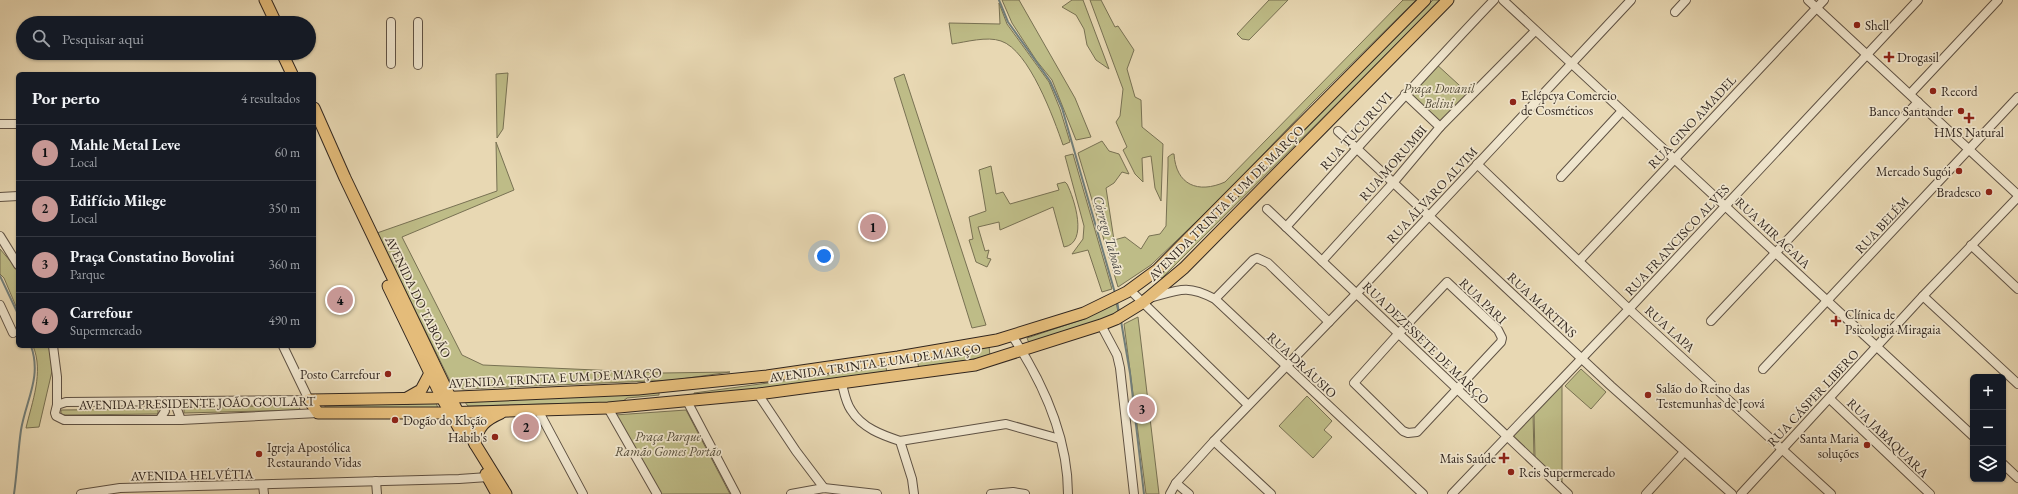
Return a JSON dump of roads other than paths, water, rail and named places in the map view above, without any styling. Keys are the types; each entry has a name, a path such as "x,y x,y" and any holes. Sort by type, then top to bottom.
{"main road":[{"path":"258,0 266,16"},
{"path":"266,0 273,16"},
{"name":"AVENIDA TRINTA E UM DE MARÇO","path":"446,398 660,387 728,380 867,361 1013,337 1084,313 1126,293 1157,270 1425,0"},
{"name":"AVENIDA TRINTA E UM DE MARÇO","path":"454,412 622,407 758,394 842,384 975,365 1022,351 1116,319 1146,300 1184,268 1448,0"},
{"path":"285,60 291,72"},
{"path":"293,60 298,72"},
{"name":"AVENIDA DO TABOÃO","path":"316,113 446,398"},
{"name":"AVENIDA DO TABOÃO","path":"316,128 430,373 492,476"},
{"path":"404,399 421,390 430,373"},
{"path":"687,401 687,394 692,390 718,385 728,380"},
{"path":"622,407 659,398 662,394 660,387"},
{"name":"AVENIDA PRESIDENTE JOÃO GOULART","path":"309,400 446,398"},
{"path":"309,400 318,414"},
{"path":"475,444 477,434 484,421 507,411"},
{"name":"AVENIDA DO TABOÃO","path":"454,412 475,444 492,476 499,494"},
{"name":"AVENIDA PRESIDENTE JOÃO GOULART","path":"318,414 454,412"}],"street":[{"name":"RUA TUCURUVI","path":"1286,227 1358,150 1405,94 1494,0"},
{"name":"RUA MIRAGAIA","path":"1503,0 1970,433"},
{"name":"RUA ÁLVARO ALVIM","path":"1170,494 1176,483 1214,441 1357,293 1632,0"},
{"path":"1675,12 1686,0"},
{"path":"1808,0 2018,196"},
{"name":"RUA GINO AMADEL","path":"1579,261 1824,0"},
{"name":"RUA FRANCISCO ALVES","path":"1452,494 1629,309 1918,0"},
{"path":"1910,94 1998,0"},
{"path":"391,22 391,64"},
{"path":"418,22 418,65"},
{"name":"RUA MORUMBI","path":"1322,261 1393,183 1440,128 1535,30"},
{"path":"1405,94 1440,128"},
{"name":"RUA BELÉM","path":"1763,370 2018,97"},
{"path":"1711,321 1776,254 1918,102"},
{"path":"1561,176 1622,111"},
{"path":"0,124 16,124"},
{"name":"RUA MARTINS","path":"1338,131 1684,452 1732,494"},
{"name":"RUA LAPA","path":"1477,164 1629,309 1831,494"},
{"path":"0,197 16,196"},
{"name":"RUA CÁSPER LIBERO","path":"1740,494 1830,399 1923,296 2018,196"},
{"name":"RUA DEZESSETE DE MARÇO","path":"1267,209 1568,494"},
{"path":"0,236 16,262"},
{"path":"1971,245 2018,289"},
{"path":"1215,300 1252,260 1257,258 1268,263 1329,322"},
{"name":"RUA PARI","path":"1399,333 1447,282 1498,330 1502,338 1501,342 1457,389"},
{"name":"RUA DRÁUSIO","path":"1146,300 1181,289 1188,289 1215,300 1423,494"},
{"path":"1126,293 1146,300 1248,406"},
{"path":"1923,296 2018,384"},
{"path":"0,305 12,334"},
{"path":"1101,325 1120,368 1134,494"},
{"path":"1399,333 1354,383 1402,431 1408,433 1417,432 1457,389"},
{"path":"1013,337 1048,400 1060,439 1066,466 1068,494"},
{"path":"53,348 56,362 57,405"},
{"path":"284,348 309,400"},
{"path":"842,384 850,410 858,419 877,433 900,441 1006,424 1060,439"},
{"path":"758,394 824,488"},
{"name":"RUA JABAQUARA","path":"1830,399 1930,494"},
{"name":"AVENIDA PRESIDENTE JOÃO GOULART","path":"309,400 66,402 57,405 55,413 56,416 64,420 181,420 318,414"},
{"path":"159,401 164,406 165,411 160,419"},
{"path":"180,401 176,409 181,420"},
{"path":"687,401 736,494"},
{"path":"608,408 657,494"},
{"path":"538,410 582,494"},
{"path":"900,441 912,479 914,494"},
{"path":"1214,441 1271,494"},
{"path":"1646,494 1684,452"},
{"path":"2006,467 2018,478"},
{"name":"AVENIDA HELVÉTIA","path":"82,494 120,488 148,491 492,476"},
{"path":"376,481 377,494"},
{"path":"1176,483 1189,494"},
{"path":"263,485 264,494"},
{"path":"791,494 824,488 877,494"},
{"path":"991,494 1013,492 1025,494"}],"waterway":[{"name":"Córrego Taboão","path":"999,0 1008,22 1050,81 1062,108 1115,293"},
{"path":"0,276 16,310"},
{"name":"Córrego Taboão","path":"1117,301 1119,313"},
{"name":"Córrego Taboão","path":"1121,321 1130,373 1144,494"},
{"path":"14,494 21,430 34,378 35,368 32,348"}],"place":[{"name":"Shell","path":"1857,25"},
{"name":"Drogasil","path":"1889,57"},
{"name":"Record","path":"1933,91"},
{"name":"Eclépcya Comercio de Cosméticos","path":"1513,102"},
{"name":"Banco Santander","path":"1961,111"},
{"name":"HMS Natural","path":"1969,118"},
{"name":"Mercado Sugói","path":"1959,171"},
{"name":"Bradesco","path":"1989,192"},
{"name":"Mahle Metal Leve","path":"873,227"},
{"name":"Carrefour","path":"340,300"},
{"name":"Clínica de Psicologia Miragaia","path":"1836,321"},
{"name":"Posto Carrefour","path":"388,374"},
{"name":"Salão do Reino das Testemunhas de Jeová","path":"1648,395"},
{"name":"Praça Constatino Bovolini","path":"1142,409"},
{"name":"Dogão do Kbção","path":"395,420"},
{"name":"Edifício Milege","path":"526,427"},
{"name":"Habib's","path":"495,437"},
{"name":"Santa Maria soluções","path":"1867,445"},
{"name":"Igreja Apostólica Restaurando Vidas","path":"259,454"},
{"name":"Mais Saúde","path":"1504,458"},
{"name":"Reis Supermercado","path":"1511,472"}],"park label":[{"name":"Praça Dovanil Belini","path":"1439,96"},
{"name":"Praça Parque Ramão Gomes Portão","path":"668,444"}]}
